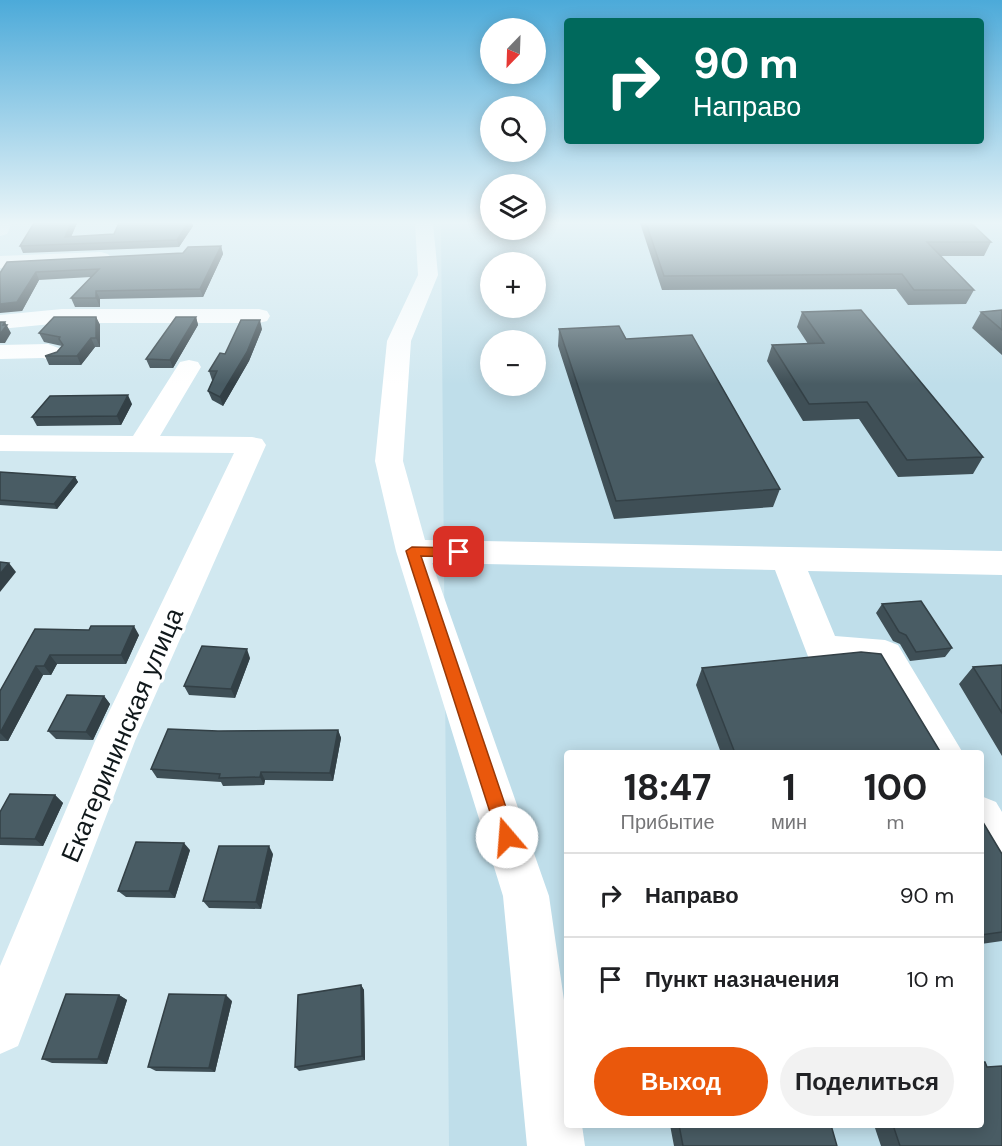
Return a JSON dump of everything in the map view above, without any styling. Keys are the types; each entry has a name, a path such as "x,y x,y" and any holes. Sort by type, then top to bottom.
{"street":[{"path":"427,276 399,341 389,461 412,551 526,896 556,1146"},
{"path":"0,322 62,316 259,316"},
{"path":"0,352 48,351 53,354"},
{"path":"0,442 141,444 189,367"},
{"name":"Екатерининская улица","path":"0,1028 115,741 252,445 141,444"},
{"path":"412,551 1002,563"},
{"path":"787,559 822,649 885,655 941,750"},
{"path":"984,822 1002,853"}],"shaded area":[{"path":"441,276 480,276 480,318 546,318 546,276 1002,276 1002,1146 449,1146"}],"building":[{"path":"0,276 33,276 17,302 0,304"},
{"path":"92,276 206,276 200,289 96,291 96,298 71,298"},
{"path":"904,276 961,276 974,290 914,290"},
{"path":"861,310 983,457 907,460 867,402 809,404 772,345 824,343 802,312"},
{"path":"1002,310 1002,330 981,312"},
{"path":"54,317 96,317 96,338 91,338 77,356 45,356 57,352 63,345 60,337 39,333"},
{"path":"176,317 196,317 170,360 146,359"},
{"path":"241,320 260,320 247,352 220,397 208,391 217,371 209,371 220,353 225,354"},
{"path":"0,322 5,322 3,325 7,325 0,334"},
{"path":"619,326 626,339 692,335 780,489 616,501 559,329"},
{"path":"128,395 117,416 32,417 50,396"},
{"path":"0,472 75,477 54,504 0,500"},
{"path":"0,562 9,563 0,574"},
{"path":"921,601 952,648 916,652 906,635 899,632 882,604"},
{"path":"91,626 134,626 121,655 50,655 44,666 36,666 0,733 0,691 35,629 89,630"},
{"path":"202,646 247,649 231,689 184,686"},
{"path":"861,652 881,654 939,750 734,750 702,668"},
{"path":"1002,665 1002,713 973,667"},
{"path":"67,695 104,696 86,732 48,731"},
{"path":"168,729 338,730 330,773 261,772 260,777 219,778 220,774 151,769"},
{"path":"10,794 55,795 35,839 0,838 0,812"},
{"path":"984,824 1002,854 1002,932 984,935"},
{"path":"136,842 184,843 169,891 118,891"},
{"path":"219,846 269,846 256,902 203,901"},
{"path":"361,985 362,1056 295,1067 298,995"},
{"path":"66,994 119,995 98,1059 42,1059"},
{"path":"169,994 226,995 209,1068 148,1067"},
{"path":"984,1062 987,1067 1002,1066 1002,1146 900,1146 894,1128 984,1128"},
{"path":"680,1128 832,1128 837,1146 683,1146"}],"route":[{"path":"459,552 412,551 507,837"}]}
